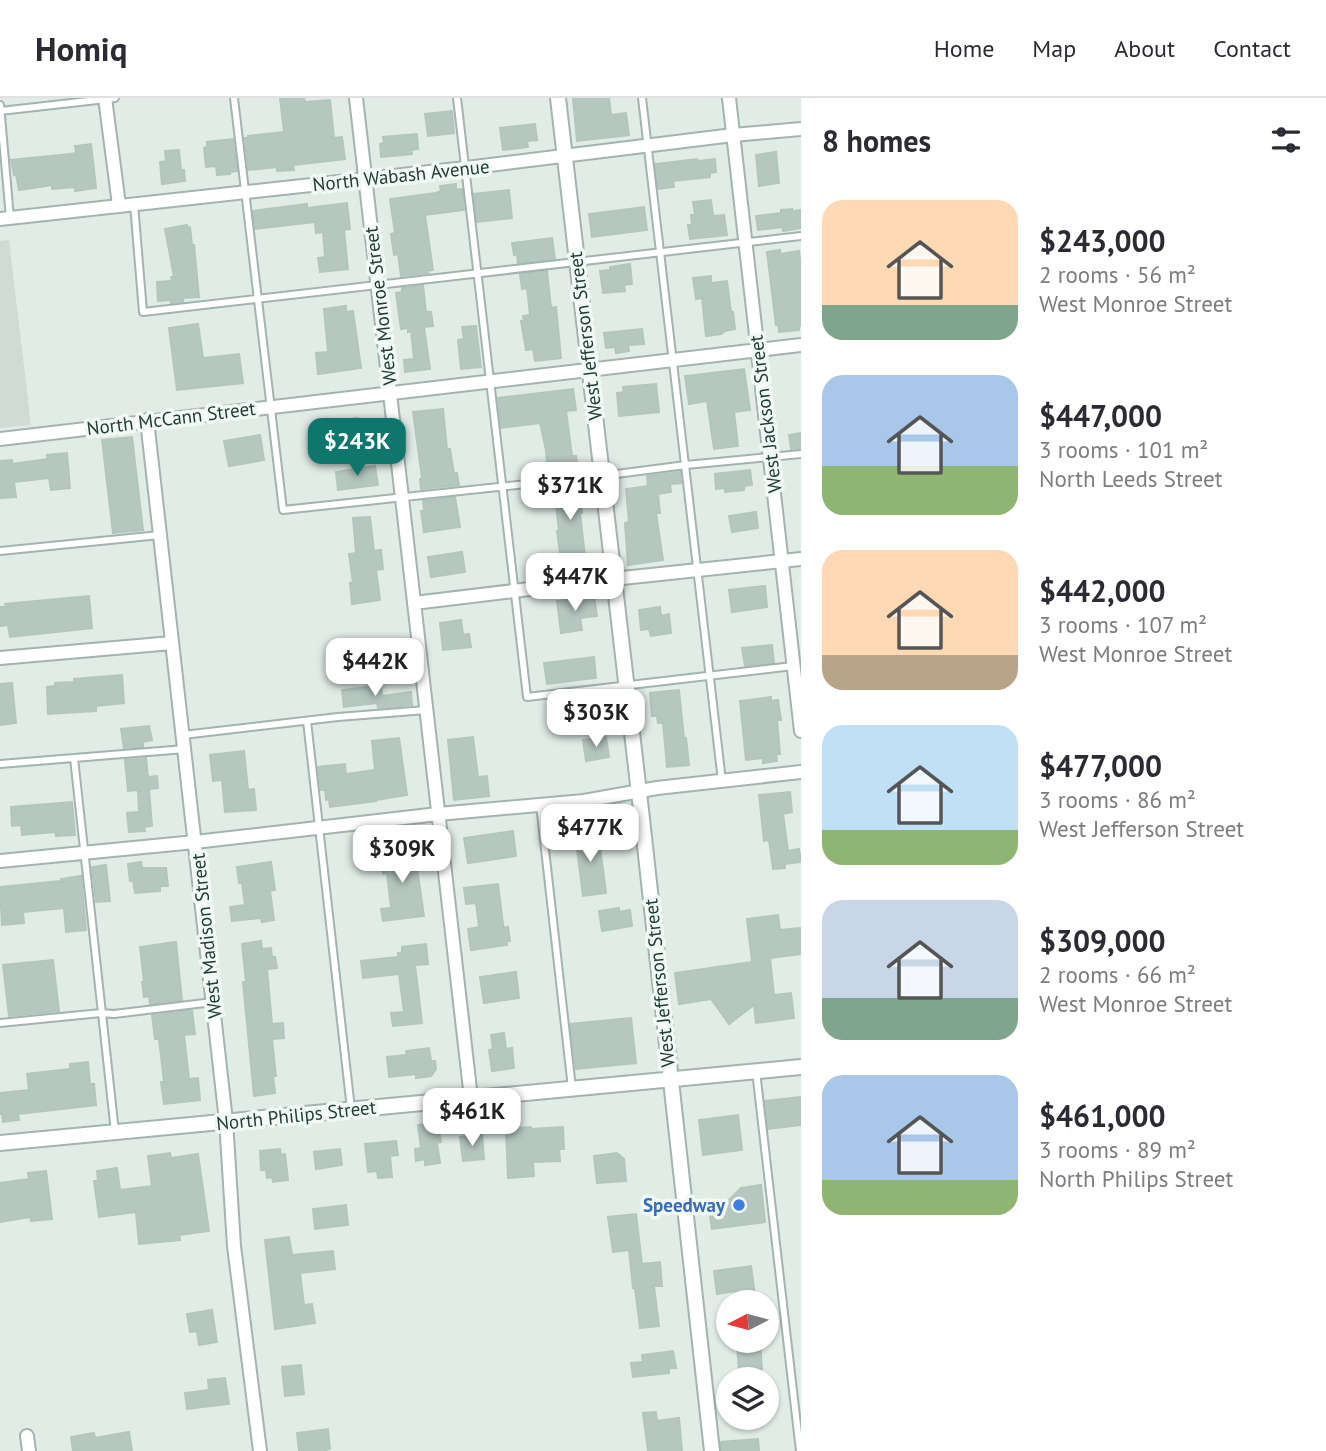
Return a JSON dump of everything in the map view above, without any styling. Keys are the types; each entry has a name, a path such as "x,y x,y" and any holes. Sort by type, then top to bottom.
{"street":[{"path":"109,98 119,205"},
{"name":"West Monroe Street","path":"356,98 471,1098"},
{"name":"West Jefferson Street","path":"558,98 639,791 712,1451"},
{"name":"West Jackson Street","path":"729,98 801,731"},
{"name":"North Wabash Avenue","path":"5,218 801,129"},
{"name":"North McCann Street","path":"0,439 801,345"},
{"name":"West Madison Street","path":"147,420 226,1121 234,1246 260,1451"},
{"path":"414,603 801,559"},
{"path":"0,658 172,643"},
{"path":"0,861 584,800 801,772"},
{"name":"North Philips Street","path":"0,1143 801,1067"},
{"path":"27,1436 29,1451"}],"lane":[{"path":"0,111 109,98"},
{"path":"234,98 282,510 601,476 685,464 801,454"},
{"path":"457,98 527,697 793,666"},
{"path":"642,98 722,781"},
{"path":"0,105 5,218"},
{"path":"134,204 143,312 801,236"},
{"path":"0,551 160,535"},
{"path":"183,735 307,720 426,710"},
{"path":"307,720 351,1110"},
{"path":"0,764 185,749"},
{"path":"74,758 115,1133"},
{"path":"540,804 572,1088"},
{"path":"0,1023 114,1014 213,1002"},
{"path":"756,1071 800,1451"}],"shaded area":[{"path":"9,240 31,425 0,428 0,241"}],"building":[{"path":"280,98 304,98 305,102 330,100 334,138 342,137 345,159 293,165 294,170 277,171 277,167 248,170 245,138 284,132"},
{"path":"573,98 609,98 611,115 626,113 629,135 577,141"},
{"path":"452,111 454,133 428,136 425,114"},
{"path":"535,124 537,140 527,141 528,147 503,150 500,128"},
{"path":"417,134 418,149 411,150 412,154 381,157 380,144 384,143 383,137"},
{"path":"233,139 237,171 217,175 216,166 206,167 204,148 207,147 207,142"},
{"path":"91,144 96,188 75,191 75,187 52,189 52,185 19,190 11,160 76,153 75,146"},
{"path":"179,150 185,181 162,184 160,162 166,161 165,151"},
{"path":"776,152 779,183 759,186 756,155"},
{"path":"715,159 716,172 710,173 710,177 673,181 674,187 658,189 655,164"},
{"path":"456,184 456,190 462,189 464,210 425,215 433,270 401,276 398,254 394,255 391,234 395,233 390,199 436,193 441,191 440,186"},
{"path":"509,190 512,218 477,222 474,194"},
{"path":"711,200 713,216 724,215 727,235 690,239 688,225 692,225 691,215 695,215 693,202"},
{"path":"347,203 350,229 344,230 348,269 320,272 318,258 325,257 323,232 316,233 315,222 255,229 253,211 307,204 307,208"},
{"path":"644,207 647,230 592,237 589,214"},
{"path":"792,209 801,210 801,228 783,231 782,227 758,230 756,216"},
{"path":"187,225 187,228 190,227 194,245 199,297 183,298 183,302 158,301 157,282 172,281 171,277 174,277 165,229"},
{"path":"552,238 555,259 518,263 512,243"},
{"path":"780,250 780,254 799,251 799,330 779,332 778,324 776,325 767,252"},
{"path":"630,264 632,284 624,285 625,291 603,293 600,271"},
{"path":"547,271 551,308 556,307 561,358 535,361 533,349 526,350 521,321 524,321 523,316 530,315 527,288 522,289 520,274"},
{"path":"711,276 711,283 727,281 735,329 706,336 702,298 696,299 693,278"},
{"path":"423,285 426,312 431,312 433,326 424,327 430,369 405,372 404,360 414,359 411,331 408,332 408,328 401,329 396,293 402,292 402,288"},
{"path":"346,306 346,312 353,311 361,368 318,374 316,353 328,352 324,309"},
{"path":"198,324 203,358 239,354 243,383 177,390 169,328"},
{"path":"476,326 481,367 461,369 458,340 464,339 462,327"},
{"path":"642,329 644,344 628,345 629,351 616,353 615,347 606,348 604,333"},
{"path":"744,369 750,410 734,412 738,446 714,449 707,401 689,404 685,376"},
{"path":"656,384 659,412 619,416 617,393 624,392 623,387"},
{"path":"573,389 576,410 566,411 572,456 576,456 578,473 548,476 540,423 501,428 498,398"},
{"path":"443,409 447,449 450,449 454,474 457,473 459,485 421,489 422,478 413,412"},
{"path":"357,418 357,424 365,423 367,440 319,444 316,424"},
{"path":"801,433 801,448 791,449 789,435"},
{"path":"260,435 264,460 229,466 224,441"},
{"path":"132,437 143,530 113,533 102,440"},
{"path":"67,453 70,488 51,490 49,478 14,482 16,497 0,498 0,461 12,460 12,464 48,459 47,455"},
{"path":"375,466 378,485 338,490 336,472"},
{"path":"750,470 752,485 744,486 744,490 725,492 725,488 716,489 715,474"},
{"path":"680,472 681,483 670,484 671,492 658,494 660,513 656,513 663,560 628,565 625,523 629,522 626,489 648,486 647,476"},
{"path":"578,484 585,557 561,560 554,487"},
{"path":"455,497 460,527 424,532 421,511 424,511 423,501"},
{"path":"756,512 758,528 732,532 729,516"},
{"path":"370,517 374,551 381,550 383,569 376,570 380,600 352,604 350,583 353,583 349,554 356,553 353,518"},
{"path":"462,552 465,572 431,577 428,557"},
{"path":"765,586 767,607 732,612 729,590"},
{"path":"89,596 92,628 10,637 8,625 0,626 0,607 6,607 5,604"},
{"path":"594,596 597,616 580,618 582,630 561,633 557,601"},
{"path":"660,607 661,616 669,614 671,633 651,636 649,629 641,630 639,610"},
{"path":"461,620 463,635 469,634 471,647 443,650 440,623"},
{"path":"772,645 774,663 745,666 742,648"},
{"path":"594,657 596,678 547,684 544,663"},
{"path":"122,675 124,703 96,706 96,711 48,714 47,687 55,686 55,683 74,682 74,679"},
{"path":"12,683 16,723 0,725 0,684"},
{"path":"381,685 382,696 411,692 412,705 378,708 377,703 344,707 342,690"},
{"path":"679,690 689,765 667,767 663,723 658,723 657,716 652,716 650,693"},
{"path":"771,697 771,701 778,700 781,720 777,720 780,754 776,754 777,761 763,763 763,758 746,760 740,701"},
{"path":"149,726 152,740 143,742 143,747 124,748 121,729"},
{"path":"473,737 478,777 487,776 489,796 454,800 448,740"},
{"path":"606,737 609,757 586,761 583,740"},
{"path":"399,738 407,795 330,807 325,790 321,790 318,767 345,764 346,774 375,770 372,741"},
{"path":"244,751 248,790 254,789 256,810 225,812 222,780 213,781 210,755"},
{"path":"146,758 148,777 157,776 158,788 149,789 152,826 144,827 145,831 129,832 127,813 139,812 138,790 128,791 125,760"},
{"path":"790,792 792,812 783,814 788,851 799,849 801,862 773,869 769,840 764,841 759,795"},
{"path":"72,802 75,835 56,836 55,832 22,835 21,825 12,826 11,807"},
{"path":"513,831 516,856 468,863 464,838"},
{"path":"598,831 606,893 583,896 575,834"},
{"path":"414,848 424,916 383,921 381,909 391,908 387,873 383,874 380,853"},
{"path":"141,862 142,868 166,868 168,886 160,886 160,891 135,893 128,864"},
{"path":"271,862 275,890 270,891 274,920 262,922 261,918 232,921 230,907 245,905 237,867"},
{"path":"106,865 110,901 96,902 92,867"},
{"path":"81,876 86,930 66,932 64,908 23,912 24,923 2,925 0,887 61,881"},
{"path":"498,884 503,924 504,928 508,927 510,941 507,941 507,945 471,950 468,929 479,927 476,903 466,904 464,888"},
{"path":"619,908 619,912 630,910 632,926 602,931 599,911"},
{"path":"778,915 780,930 801,928 801,954 770,958 774,995 791,993 794,1018 756,1023 754,1005 729,1024 711,999 679,1004 675,973 752,962 747,919"},
{"path":"261,941 262,949 271,948 272,957 275,957 277,968 267,969 272,1024 283,1023 284,1038 272,1039 275,1093 254,1096 242,944"},
{"path":"176,942 182,1000 150,1004 149,996 144,997 140,947"},
{"path":"426,944 428,964 415,965 422,1023 393,1026 391,1013 404,1012 399,974 363,978 361,961 398,957 398,953 402,953 402,947"},
{"path":"53,960 59,1011 9,1016 3,965"},
{"path":"516,972 519,998 484,1003 480,977"},
{"path":"192,1010 195,1034 184,1035 189,1079 198,1078 200,1100 164,1104 159,1039 155,1039 152,1015"},
{"path":"631,1018 636,1063 576,1069 570,1024"},
{"path":"504,1033 506,1049 512,1048 514,1068 492,1071 489,1050 493,1049 491,1035"},
{"path":"429,1048 431,1061 435,1061 436,1069 431,1076 416,1078 416,1074 389,1077 387,1057 407,1055 406,1051"},
{"path":"88,1062 96,1105 18,1114 19,1120 3,1122 0,1114 0,1093 29,1090 27,1074 70,1069 70,1064"},
{"path":"801,1097 801,1125 768,1129 765,1101"},
{"name":"Speedway","path":"738,1115 742,1150 703,1155 699,1120"},
{"path":"438,1122 440,1163 425,1165 425,1159 416,1161 415,1149 421,1148 418,1125"},
{"path":"563,1127 564,1149 559,1149 560,1161 533,1162 534,1176 508,1178 506,1129"},
{"path":"482,1134 484,1159 463,1161 460,1137"},
{"path":"396,1141 398,1155 390,1156 392,1177 378,1178 377,1171 368,1172 365,1144"},
{"path":"280,1149 281,1155 285,1154 288,1180 273,1182 272,1177 267,1178 266,1170 261,1170 260,1151"},
{"path":"340,1149 342,1165 316,1169 314,1152"},
{"path":"170,1153 171,1158 198,1154 209,1231 179,1235 180,1240 139,1244 136,1212 99,1217 94,1181 98,1181 97,1171 117,1168 120,1190 152,1186 148,1156"},
{"path":"617,1153 624,1159 626,1181 597,1183 594,1156"},
{"path":"46,1171 52,1219 31,1221 30,1217 0,1222 0,1183 29,1179 28,1173"},
{"path":"761,1185 765,1222 712,1229 709,1210 721,1208 741,1188"},
{"path":"346,1205 348,1225 315,1229 313,1209"},
{"path":"636,1214 642,1264 660,1262 662,1286 654,1286 659,1326 640,1328 629,1250 613,1252 608,1217"},
{"path":"289,1237 292,1255 333,1251 335,1269 300,1273 304,1305 312,1304 315,1323 275,1329 265,1240"},
{"path":"751,1266 754,1290 716,1290 714,1271"},
{"path":"212,1310 217,1342 199,1345 197,1331 190,1332 187,1314"},
{"path":"673,1351 676,1368 669,1368 669,1373 633,1377 631,1363 643,1362 642,1355"},
{"path":"738,1353 761,1353 762,1367 739,1367"},
{"path":"301,1365 304,1394 285,1396 282,1367"},
{"path":"225,1378 229,1404 187,1409 185,1393 209,1390 208,1380"},
{"path":"656,1412 657,1421 679,1418 682,1451 648,1451 643,1413"},
{"path":"328,1429 330,1449 299,1451 297,1433"},
{"path":"129,1432 132,1451 73,1451 71,1437 94,1433 95,1438"},
{"path":"758,1439 759,1451 721,1451 721,1442"}],"place":[{"name":"Speedway","path":"739,1205"}]}
